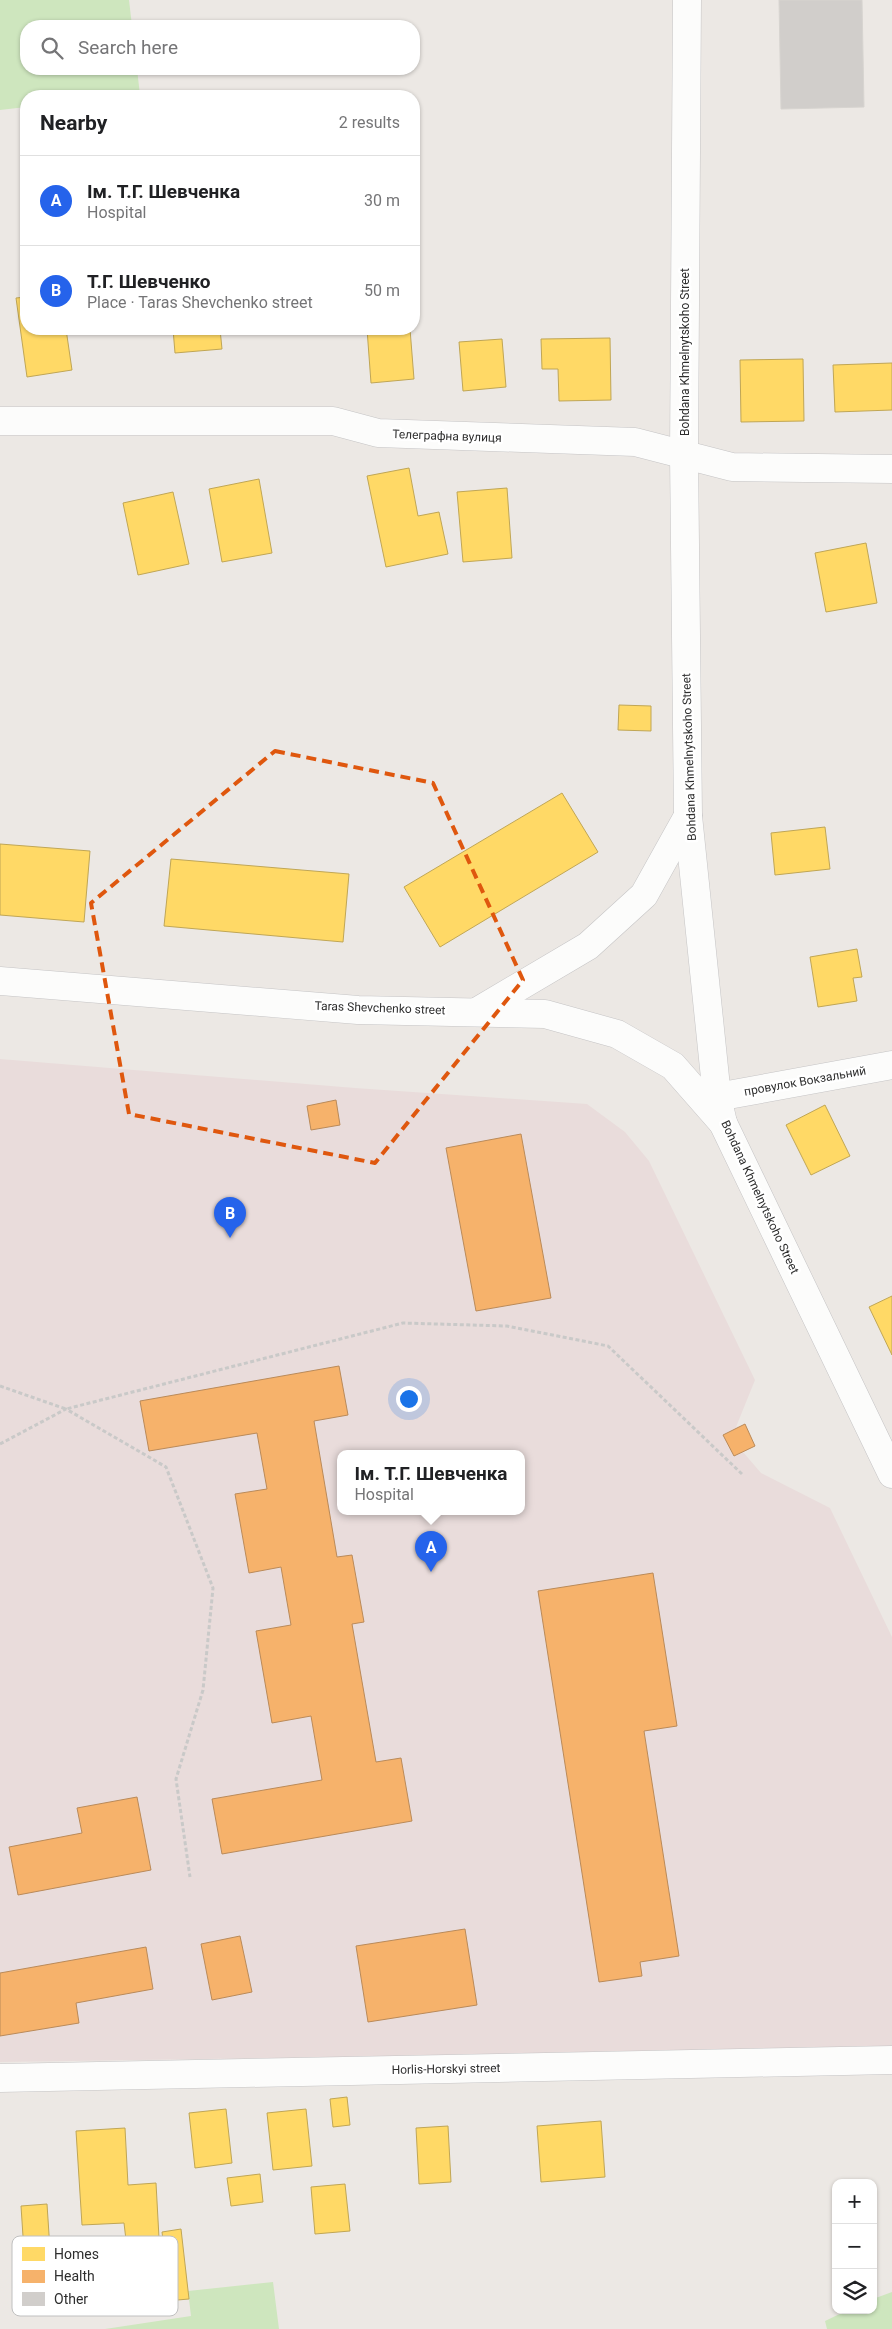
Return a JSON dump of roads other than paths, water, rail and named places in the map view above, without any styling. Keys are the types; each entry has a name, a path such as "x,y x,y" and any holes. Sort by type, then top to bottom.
{"street":[{"name":"Bohdana Khmelnytskoho Street","path":"687,0 684,455 688,816 720,1110 889,1461"},
{"name":"Телеграфна вулиця","path":"0,421 333,421 378,433 635,442 732,467 892,469"},
{"path":"478,1011 588,946 644,895 688,816"},
{"name":"Taras Shevchenko street","path":"0,981 358,1010 478,1011 545,1014 617,1034 673,1066 720,1110"},
{"name":"провулок Вокзальний","path":"720,1110 892,1065"},
{"name":"Horlis-Horskyi street","path":"0,2078 892,2060"}],"place":[{"name":"Т.Г. Шевченко","path":"230,1238"},
{"name":"Ім. Т.Г. Шевченка","path":"431,1572"}]}
